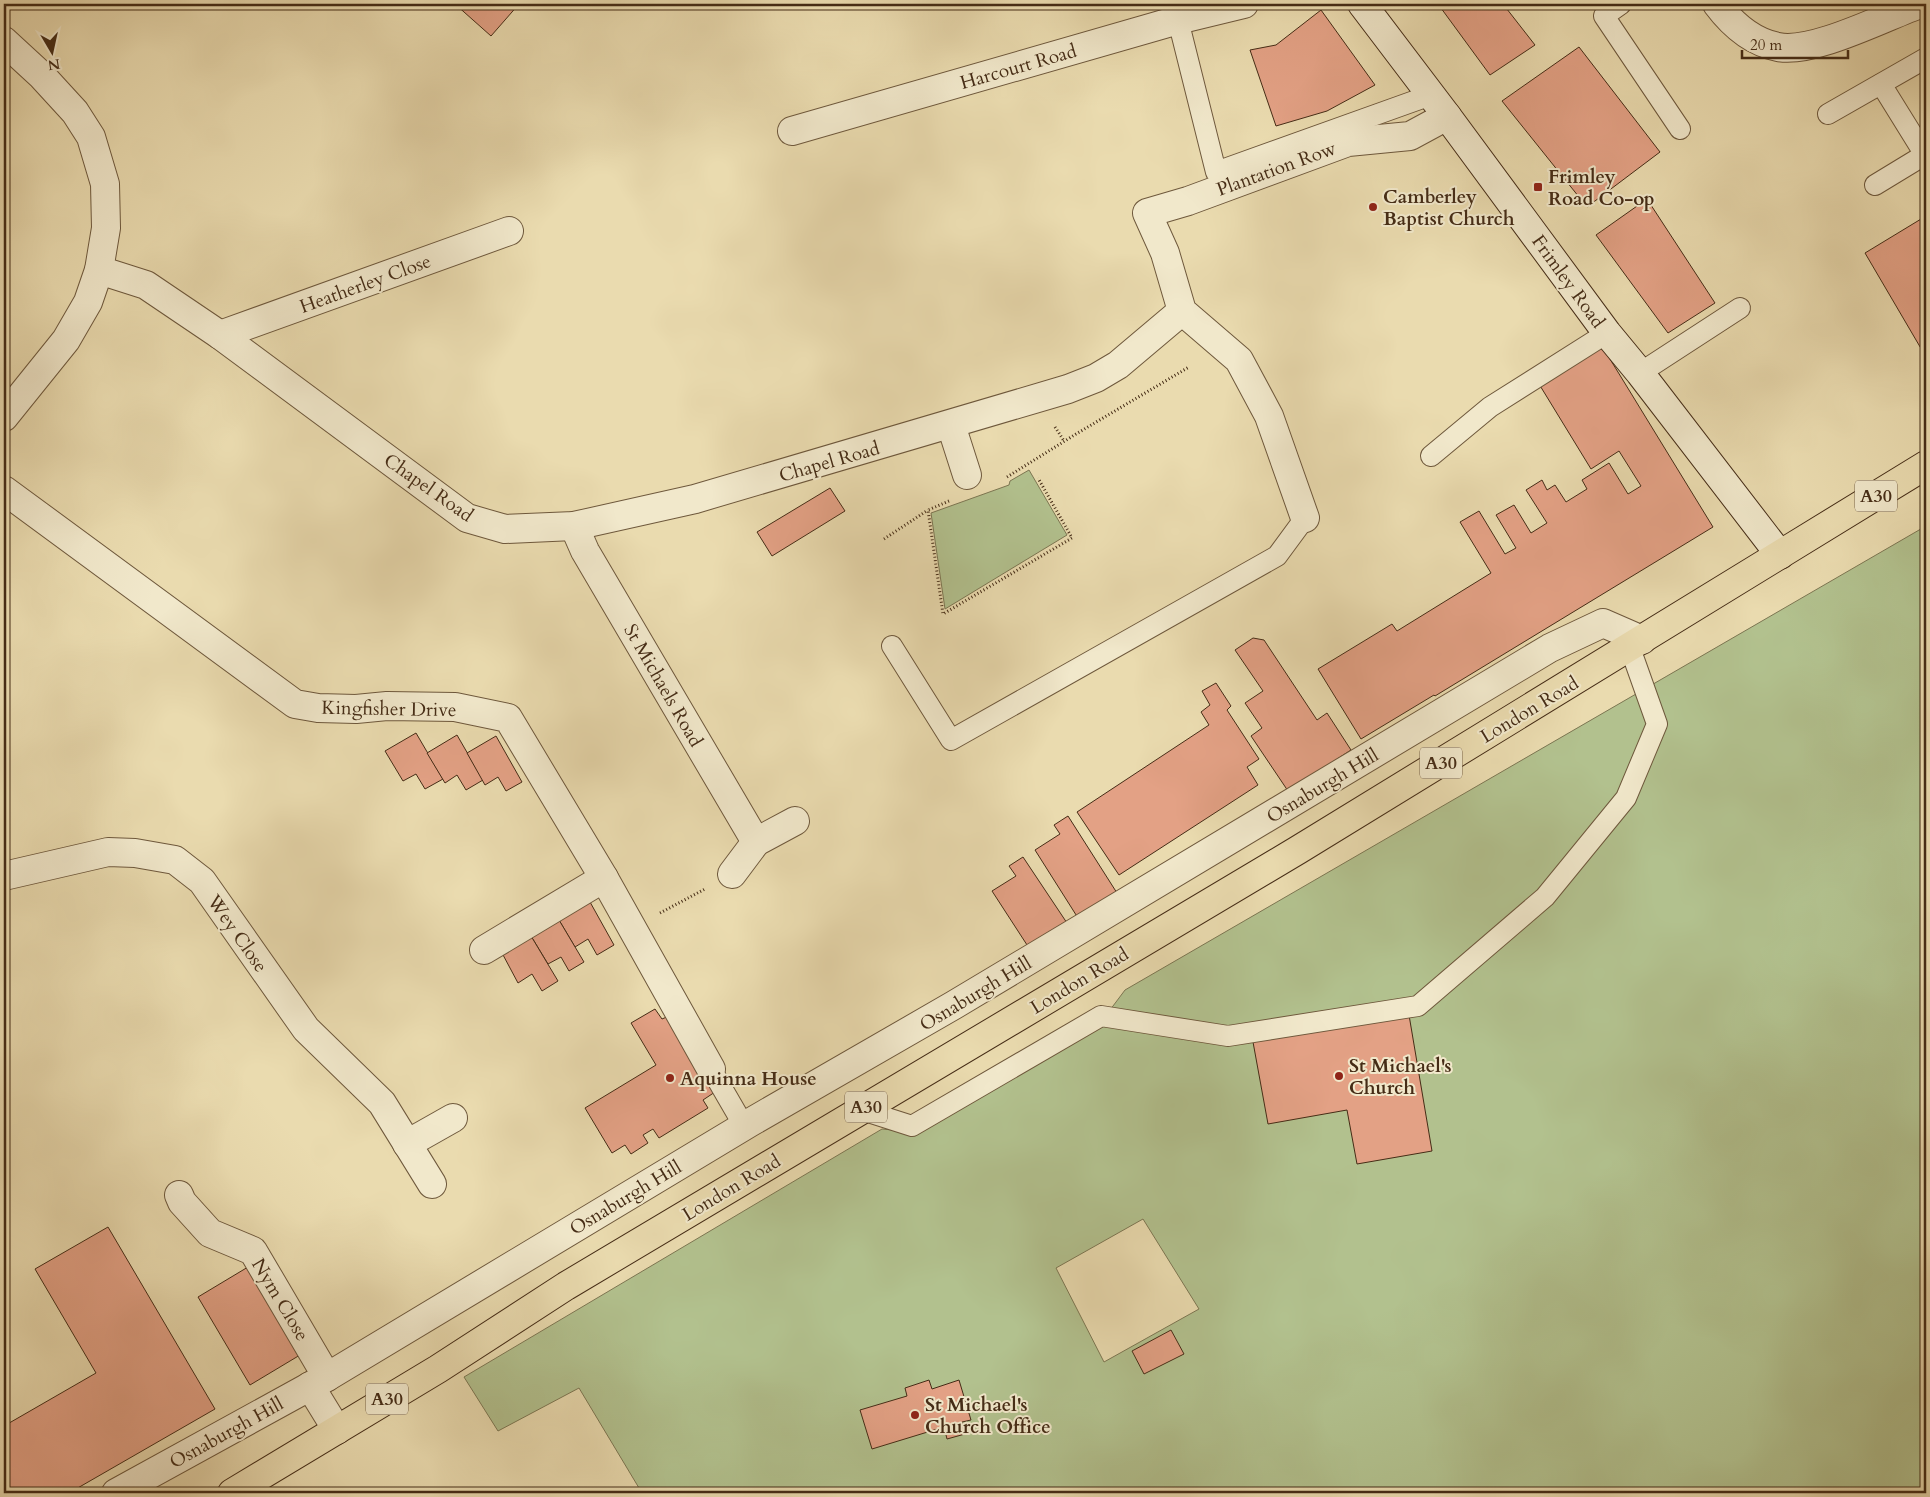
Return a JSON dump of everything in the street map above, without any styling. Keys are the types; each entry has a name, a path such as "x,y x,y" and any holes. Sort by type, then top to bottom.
{"main road":[{"name":"London Road","path":"232,1493 438,1369 566,1286 1298,850 1926,465"}],"street":[{"name":"Harcourt Road","path":"792,131 1178,20 1244,4"},
{"name":"Frimley Road","path":"1362,4 1607,333 1780,555"},
{"path":"1717,4 1729,20 1752,38 1778,47 1802,47 1847,33 1920,4"},
{"path":"4,41 42,76 75,112 91,137 105,184 106,228 99,270 88,302 66,340 4,417"},
{"name":"Plantation Row","path":"1182,311 1165,254 1146,213 1188,201 1348,142 1410,136 1447,116"},
{"name":"Heatherley Close","path":"220,335 510,231"},
{"name":"Chapel Road","path":"99,270 146,285 220,335 467,518 505,529 574,526 695,499 1068,390 1118,366 1182,311"},
{"path":"1182,311 1240,360 1269,416 1305,518"},
{"path":"951,425 966,475"},
{"name":"Kingfisher Drive","path":"4,490 295,704 318,708 356,710 387,706 456,707 508,718 604,878 711,1069"},
{"name":"St Michaels Road","path":"574,526 585,551 756,842"},
{"name":"Osnaburgh Hill","path":"116,1493 319,1381 744,1126 954,1006 1550,648 1603,623 1636,644"},
{"path":"732,874 756,842 795,821"},
{"name":"Wey Close","path":"4,876 108,852 135,853 176,860 202,881 306,1029 382,1103 432,1184"},
{"path":"484,950 604,878"},
{"path":"407,1144 453,1118"},
{"name":"Nym Close","path":"179,1195 182,1202 210,1233 253,1252 319,1381"},
{"path":"319,1381 337,1430"}],"lane":[{"path":"1621,4 1604,16 1680,129"},
{"path":"1178,20 1216,172 1431,95"},
{"path":"1828,114 1926,58"},
{"path":"1875,184 1926,155 1881,84"},
{"path":"1640,373 1740,308"},
{"path":"1431,456 1490,408 1607,333"},
{"path":"892,646 950,740 1277,556 1305,518"},
{"path":"862,1110 912,1126 1101,1016 1228,1036 1418,1006 1545,898 1626,798 1657,724 1636,644"},
{"name":"Kingfisher Drive","path":"711,1069 744,1126"}],"path":[{"path":"1007,477 1189,367"},
{"path":"928,510 943,614 1072,538 1038,478"},
{"path":"884,539 928,510 949,502"}],"green space":[{"path":"1029,470 1067,535 945,609 931,513 1009,485 1010,481"},
{"path":"1926,526 1926,1493 642,1493 579,1388 498,1431 464,1377 882,1129 915,1132 1098,1026 1125,990","holes":["1143,1219 1199,1309 1104,1362 1056,1268"]}],"building":[{"path":"455,4 519,4 491,36"},
{"path":"1438,4 1503,4 1535,45 1490,75"},
{"path":"1321,10 1375,85 1327,111 1276,126 1250,50 1276,45"},
{"path":"1579,47 1660,152 1587,207 1502,101"},
{"path":"1647,199 1715,303 1668,333 1596,235"},
{"path":"1926,216 1926,357 1865,253"},
{"path":"1602,346 1713,527 1361,739 1318,669 1392,624 1397,631 1491,573 1460,522 1479,511 1505,554 1516,548 1496,515 1514,505 1531,533 1547,523 1526,490 1542,480 1547,490 1555,485 1566,502 1587,489 1582,480 1609,463 1628,494 1641,486 1619,451 1591,469 1539,384"},
{"path":"830,488 845,511 772,556 757,532"},
{"path":"1253,638 1264,640 1317,720 1327,713 1351,750 1288,791 1251,736 1262,728 1245,703 1263,691 1235,650"},
{"path":"1216,683 1231,706 1227,710 1259,759 1247,767 1258,785 1119,875 1077,812 1209,725 1201,712 1210,705 1202,691"},
{"path":"416,733 443,779 425,789 416,774 403,781 385,751"},
{"path":"457,735 483,780 466,790 457,775 445,783 427,753"},
{"path":"496,736 522,782 506,791 498,777 485,785 467,753"},
{"path":"1068,816 1117,893 1078,918 1035,850 1060,834 1054,825"},
{"path":"1023,857 1067,923 1029,948 992,891 1016,876 1009,866"},
{"path":"590,902 614,945 597,955 588,939 575,947 559,920"},
{"path":"559,920 584,962 569,971 561,957 548,964 531,936"},
{"path":"531,936 558,981 542,991 532,974 518,983 502,953"},
{"name":"Aquinna House","path":"655,1009 662,1019 669,1016 715,1092 703,1100 708,1108 659,1138 653,1129 643,1135 648,1143 631,1154 625,1145 612,1153 585,1108 656,1065 631,1023"},
{"name":"St Michael's Church","path":"1409,1015 1432,1151 1357,1164 1347,1110 1268,1124 1253,1042"},
{"path":"108,1227 215,1409 69,1493 4,1493 4,1426 96,1373 35,1269"},
{"path":"253,1264 305,1352 250,1385 198,1297"},
{"path":"1171,1330 1184,1354 1144,1374 1132,1351"},
{"name":"St Michael's Church Office","path":"929,1380 932,1389 959,1380 971,1420 962,1422 965,1434 947,1439 944,1427 872,1449 860,1410 907,1396 905,1388"}],"place":[{"name":"Frimley Road Co-op","path":"1538,187"},
{"name":"Camberley Baptist Church","path":"1373,207"},
{"name":"St Michael's Church","path":"1339,1076"},
{"name":"Aquinna House","path":"670,1078"},
{"name":"St Michael's Church Office","path":"915,1415"}]}
